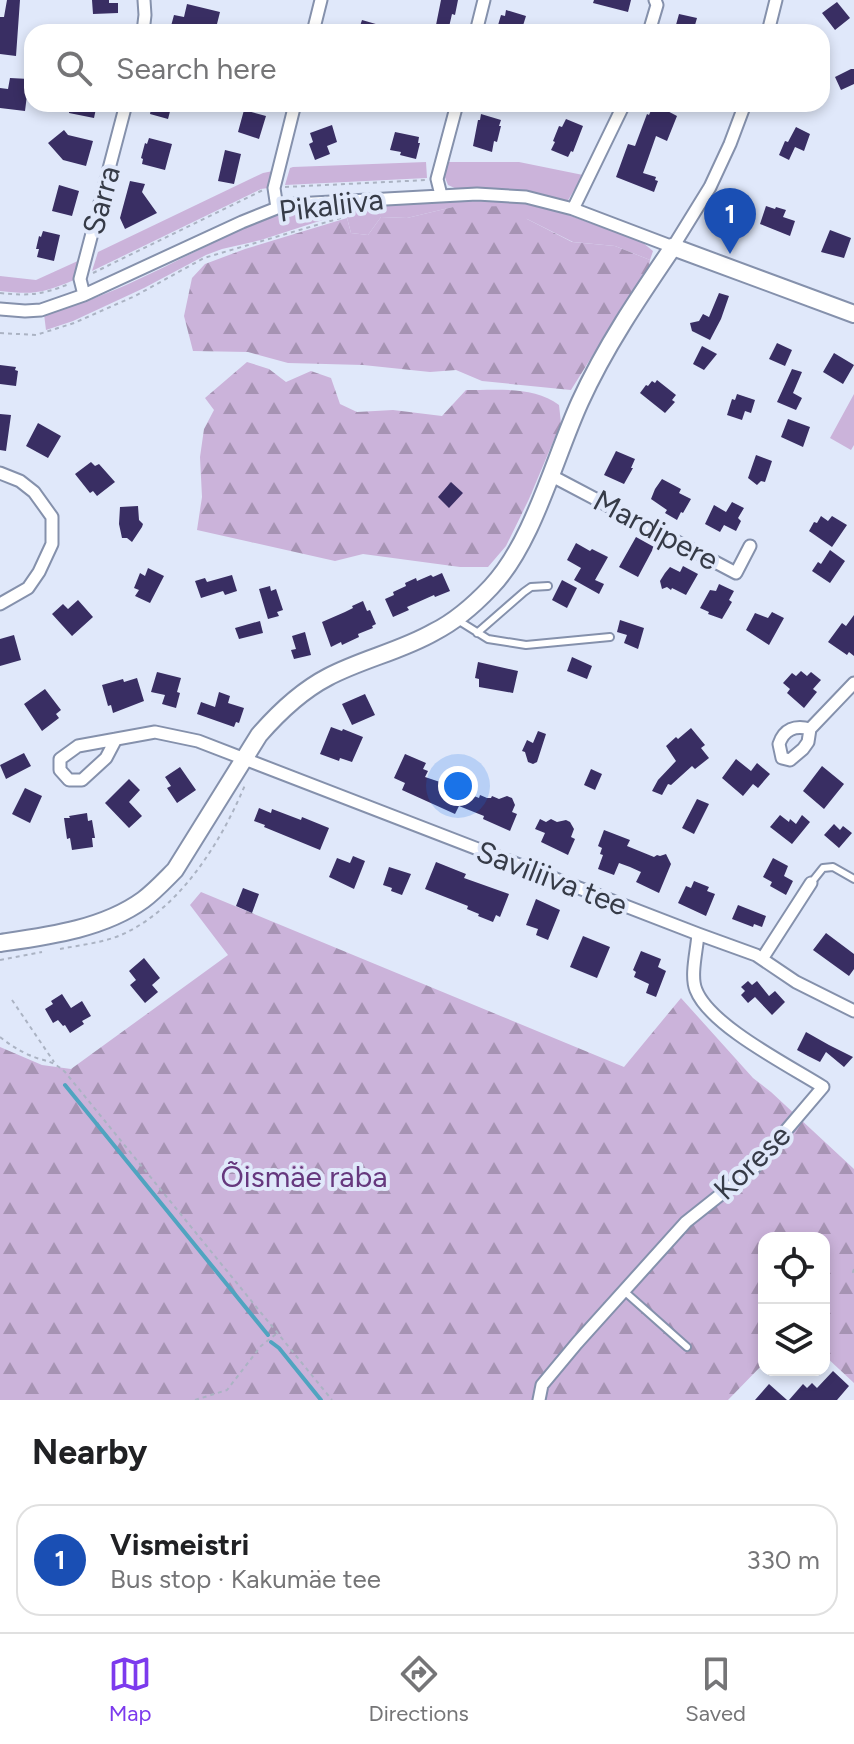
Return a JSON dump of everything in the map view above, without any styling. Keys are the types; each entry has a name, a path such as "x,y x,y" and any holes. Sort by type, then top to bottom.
{"street":[{"path":"144,0 144,24"},
{"path":"315,24 321,0"},
{"path":"478,24 484,0"},
{"path":"651,24 657,5 655,0"},
{"path":"770,24 776,0"},
{"name":"Sarra","path":"84,295 80,279 124,112"},
{"path":"277,208 274,188 293,112"},
{"path":"441,195 437,179 455,112"},
{"path":"573,209 620,112"},
{"path":"0,943 94,924 144,900 175,870 259,735 276,716 311,687 330,676 434,633 474,604 494,583 512,559 532,520 594,373 617,330 710,187 742,112"},
{"name":"Pikaliiva","path":"0,309 41,310 84,295 242,222 277,208 308,203 477,194 526,197 573,209 673,247"},
{"path":"673,247 854,314"},
{"path":"0,473 20,481 34,492 52,517 52,544 39,572 28,588 0,604"},
{"name":"Mardipere","path":"550,475 736,573 750,546"},
{"path":"810,729 797,727 781,737 779,749 785,760 793,758 803,749 808,742 810,729 854,683"},
{"name":"Saviliiva tee","path":"116,739 106,758 82,780 69,780 60,770 60,759 78,746 116,739 155,732 198,741 756,955 796,982 854,1011"},
{"path":"762,959 811,883"},
{"name":"Korese","path":"539,1400 542,1385 686,1222 754,1168 823,1087 737,1034 713,1014 695,989 693,978 698,934"}],"lane":[{"path":"477,633 531,587 548,586"},
{"path":"456,619 488,639 526,645 610,637"},
{"path":"811,883 823,868 833,867 854,879"},
{"path":"624,1291 687,1347"}],"path":[{"path":"0,333 36,335 74,323 135,296 204,258 344,217"},
{"path":"12,1000 55,1063 332,1400"},
{"path":"0,1037 32,1057 55,1063"},
{"path":"854,1269 854,1274"},
{"path":"195,1400 227,1390 261,1346 277,1334"}],"green space":[{"path":"426,162 427,178 285,185 293,167"},
{"path":"444,162 519,162 583,175 567,202 519,191 459,190 448,185"},
{"path":"273,171 268,188 92,271 98,252"},
{"path":"466,200 515,202 552,209 642,242 653,251 650,260 615,246 573,242 527,219 453,207 407,218 381,217 368,235 351,233 346,214 338,215 206,255 144,288 46,330 44,314 109,292 281,214 305,208"},
{"path":"517,206 527,219 572,242 615,246 650,260 648,272 571,390 482,381 456,370 430,372 363,365 288,363 248,352 193,351 184,316 192,278 205,264 347,218 351,233 368,235 381,217 407,218 453,207"},
{"path":"80,260 74,280 38,292 0,291 0,276 36,280"},
{"path":"247,362 269,369 286,382 311,371 331,378 340,404 357,412 393,410 442,416 466,390 515,390 538,395 559,405 561,423 506,546 488,567 460,567 363,554 335,561 197,530 202,497 200,457 204,429 214,410 205,398"},
{"path":"854,394 854,445 851,450 830,438"},
{"name":"Õismäe raba","path":"201,892 624,1067 681,998 753,1078 854,1169 854,1383 830,1361 830,1232 758,1232 758,1369 728,1400 0,1400 0,1047 42,1065 71,1069 228,955 190,905"}],"building":[{"path":"7,0 20,0 16,56 0,54 0,17 4,17"},
{"path":"92,0 118,3 118,13 93,14"},
{"path":"441,0 458,0 450,24 436,24"},
{"path":"594,0 631,0 628,12 593,3"},
{"path":"837,2 850,18 835,30 822,13"},
{"path":"187,4 220,12 217,24 172,24 174,15 184,17"},
{"path":"506,10 526,16 524,24 498,24 501,15 505,16"},
{"path":"679,14 697,18 695,24 676,24"},
{"path":"854,69 854,84 841,90 835,77"},
{"path":"10,78 24,79 24,111 0,108 0,88 8,89"},
{"path":"69,112 95,112 94,118"},
{"path":"150,112 170,112 168,119"},
{"path":"243,112 266,116 259,139 238,132"},
{"path":"650,112 669,112 677,116 667,141 656,136 643,173 656,177 658,181 654,192 616,177 628,144 635,146"},
{"path":"481,114 501,120 492,152 473,146"},
{"path":"566,119 583,126 568,157 551,150 559,126 562,127"},
{"path":"332,125 337,142 327,146 330,154 315,160 309,144 313,142 310,133"},
{"path":"796,127 810,134 804,151 795,147 789,160 779,155"},
{"path":"64,130 68,135 93,141 86,166 63,160 48,143"},
{"path":"395,132 419,137 416,159 390,150"},
{"path":"149,138 172,144 165,170 142,164 145,143"},
{"path":"225,150 241,154 234,184 218,181"},
{"path":"130,181 145,184 142,192 157,213 125,229 120,218"},
{"path":"59,185 79,191 72,216 52,211"},
{"path":"766,206 786,210 783,217 795,221 790,236 760,224"},
{"path":"830,230 851,238 844,258 821,252"},
{"path":"43,231 60,235 54,261 37,257 39,236"},
{"path":"719,293 729,296 710,340 692,331 690,323 699,321 703,314 709,317"},
{"path":"777,343 792,350 785,366 769,359"},
{"path":"702,346 717,354 704,370 693,364"},
{"path":"834,353 854,365 843,384 823,372"},
{"path":"0,365 16,367 16,386 0,384"},
{"path":"792,369 802,372 793,393 802,398 796,410 777,402"},
{"path":"657,380 676,395 672,400 675,402 665,413 640,393 646,385"},
{"path":"737,394 755,400 751,413 745,411 742,420 727,415"},
{"path":"0,414 11,415 6,451 0,450"},
{"path":"788,419 810,427 803,447 781,437"},
{"path":"38,423 61,436 48,458 26,446"},
{"path":"616,451 635,459 624,484 604,475"},
{"path":"756,455 772,461 765,482 757,485 748,478"},
{"path":"91,462 95,466 99,464 115,482 97,496 93,491 90,493 75,474"},
{"path":"662,479 681,489 679,493 691,499 677,520 651,499"},
{"path":"451,482 463,493 449,508 438,497"},
{"path":"732,502 744,508 736,531 724,525 720,532 705,524 714,505 726,512"},
{"path":"138,506 139,520 143,524 132,542 122,538 120,507"},
{"path":"821,516 828,521 832,516 847,525 832,547 809,531"},
{"path":"636,537 654,547 638,577 619,567"},
{"path":"576,543 608,557 595,580 604,584 599,594 574,580 581,568 567,560"},
{"path":"830,550 845,561 830,583 812,571"},
{"path":"683,566 698,574 686,595 672,588 662,589 660,581 670,567 680,572"},
{"path":"148,568 164,576 150,603 135,596 139,590 134,588 140,573 145,576"},
{"path":"442,573 450,591 407,607 409,610 393,617 385,599 406,586 405,583"},
{"path":"232,575 237,591 225,595 223,591 201,598 195,581 205,578 207,582"},
{"path":"562,580 577,588 567,608 552,600"},
{"path":"719,584 734,591 729,600 732,602 722,619 700,608 710,590 716,591"},
{"path":"270,586 271,591 276,589 283,610 277,612 279,616 268,619 259,589"},
{"path":"78,600 93,617 72,636 52,614 63,604 68,609"},
{"path":"363,601 376,624 358,634 359,637 331,647 322,622"},
{"path":"772,612 784,618 769,645 746,630 755,613 768,618"},
{"path":"854,615 854,656 849,652 847,655 828,642 842,623 846,626"},
{"path":"620,620 644,628 638,649 624,643 627,635 617,632"},
{"path":"260,621 263,633 239,639 235,628"},
{"path":"305,632 311,655 294,659 291,650 296,649 292,636"},
{"path":"14,635 21,660 0,666 0,639"},
{"path":"572,657 592,666 587,679 567,671"},
{"path":"478,662 518,671 513,693 479,687 479,679 475,678"},
{"path":"801,671 807,676 811,672 821,680 813,689 817,692 804,708 787,693 790,689 783,683 792,673 796,676"},
{"path":"157,672 181,678 176,708 162,704 165,695 151,692"},
{"path":"137,678 144,701 113,713 102,685"},
{"path":"45,689 61,710 56,714 59,718 42,731 24,704"},
{"path":"219,692 230,696 228,703 244,708 239,723 236,722 234,727 197,714 201,702 215,707"},
{"path":"365,694 375,715 352,725 342,704"},
{"path":"331,727 363,737 352,762 320,754"},
{"path":"691,728 705,745 701,748 709,758 695,769 692,766 671,785 668,784 662,795 652,791 676,761 666,746"},
{"path":"538,731 546,734 537,762 533,764 528,762 522,751 527,740 533,743"},
{"path":"24,753 31,766 6,779 0,765"},
{"path":"405,754 426,763 423,769 428,771 425,777 443,783 444,779 451,777 457,780 459,790 479,798 480,795 512,798 515,805 512,812 517,814 510,831 459,806 455,814 402,790 405,783 394,778"},
{"path":"736,759 751,771 757,763 770,774 758,788 753,784 743,796 722,778"},
{"path":"822,766 844,784 824,809 803,791"},
{"path":"180,767 196,790 177,803 167,788 171,786 165,777"},
{"path":"591,769 602,774 595,790 584,785"},
{"path":"129,779 140,790 129,802 142,816 129,828 105,803"},
{"path":"25,788 42,796 30,823 12,814"},
{"path":"697,799 709,804 694,834 682,828"},
{"path":"259,808 271,813 272,809 301,820 302,817 329,828 320,850 254,821"},
{"path":"87,813 88,821 92,820 93,847 72,850 64,818"},
{"path":"780,815 796,824 802,815 810,822 792,844 770,827"},
{"path":"540,819 570,822 574,829 571,837 575,839 568,855 541,842 545,833 535,829"},
{"path":"834,824 840,830 843,826 852,833 839,848 824,835"},
{"path":"604,830 630,840 627,846 654,857 666,854 671,864 659,893 636,882 641,872 630,867 619,863 614,875 598,869 603,855 600,854 602,848 598,846"},
{"path":"353,856 365,861 354,889 329,877 337,858 350,863"},
{"path":"773,858 788,866 784,876 793,881 786,895 770,886 772,882 763,877"},
{"path":"436,862 466,874 464,878 509,894 500,917 496,915 493,922 467,909 468,906 425,889"},
{"path":"389,867 411,874 402,895 383,885"},
{"path":"694,881 709,887 707,891 715,894 706,916 678,903 686,886 691,888"},
{"path":"243,888 259,894 252,913 236,906"},
{"path":"536,899 560,910 548,940 536,935 538,929 526,925"},
{"path":"738,905 766,916 762,927 732,919"},
{"path":"826,933 854,954 854,969 849,976 813,950"},
{"path":"583,936 610,947 597,978 570,967"},
{"path":"641,951 661,959 658,967 666,971 656,997 646,993 649,984 634,977 636,972 633,970"},
{"path":"144,958 160,978 152,985 158,992 145,1003 130,985 136,980 129,971"},
{"path":"748,981 752,985 757,981 769,996 775,991 785,1002 772,1015 755,997 748,1003 741,995 745,991 741,987"},
{"path":"62,994 71,1008 82,1001 91,1016 70,1033 58,1020 53,1023 45,1009"},
{"path":"806,1032 853,1057 844,1067 826,1052 820,1062 808,1056 797,1050"},
{"path":"833,1371 849,1386 837,1400 789,1400 803,1384 807,1388 812,1383 817,1388"},
{"path":"769,1384 787,1400 755,1400"}],"waterway":[{"path":"65,1085 268,1335"},
{"path":"271,1342 321,1400"}],"place":[{"name":"Vismeistri","path":"730,254"}]}
